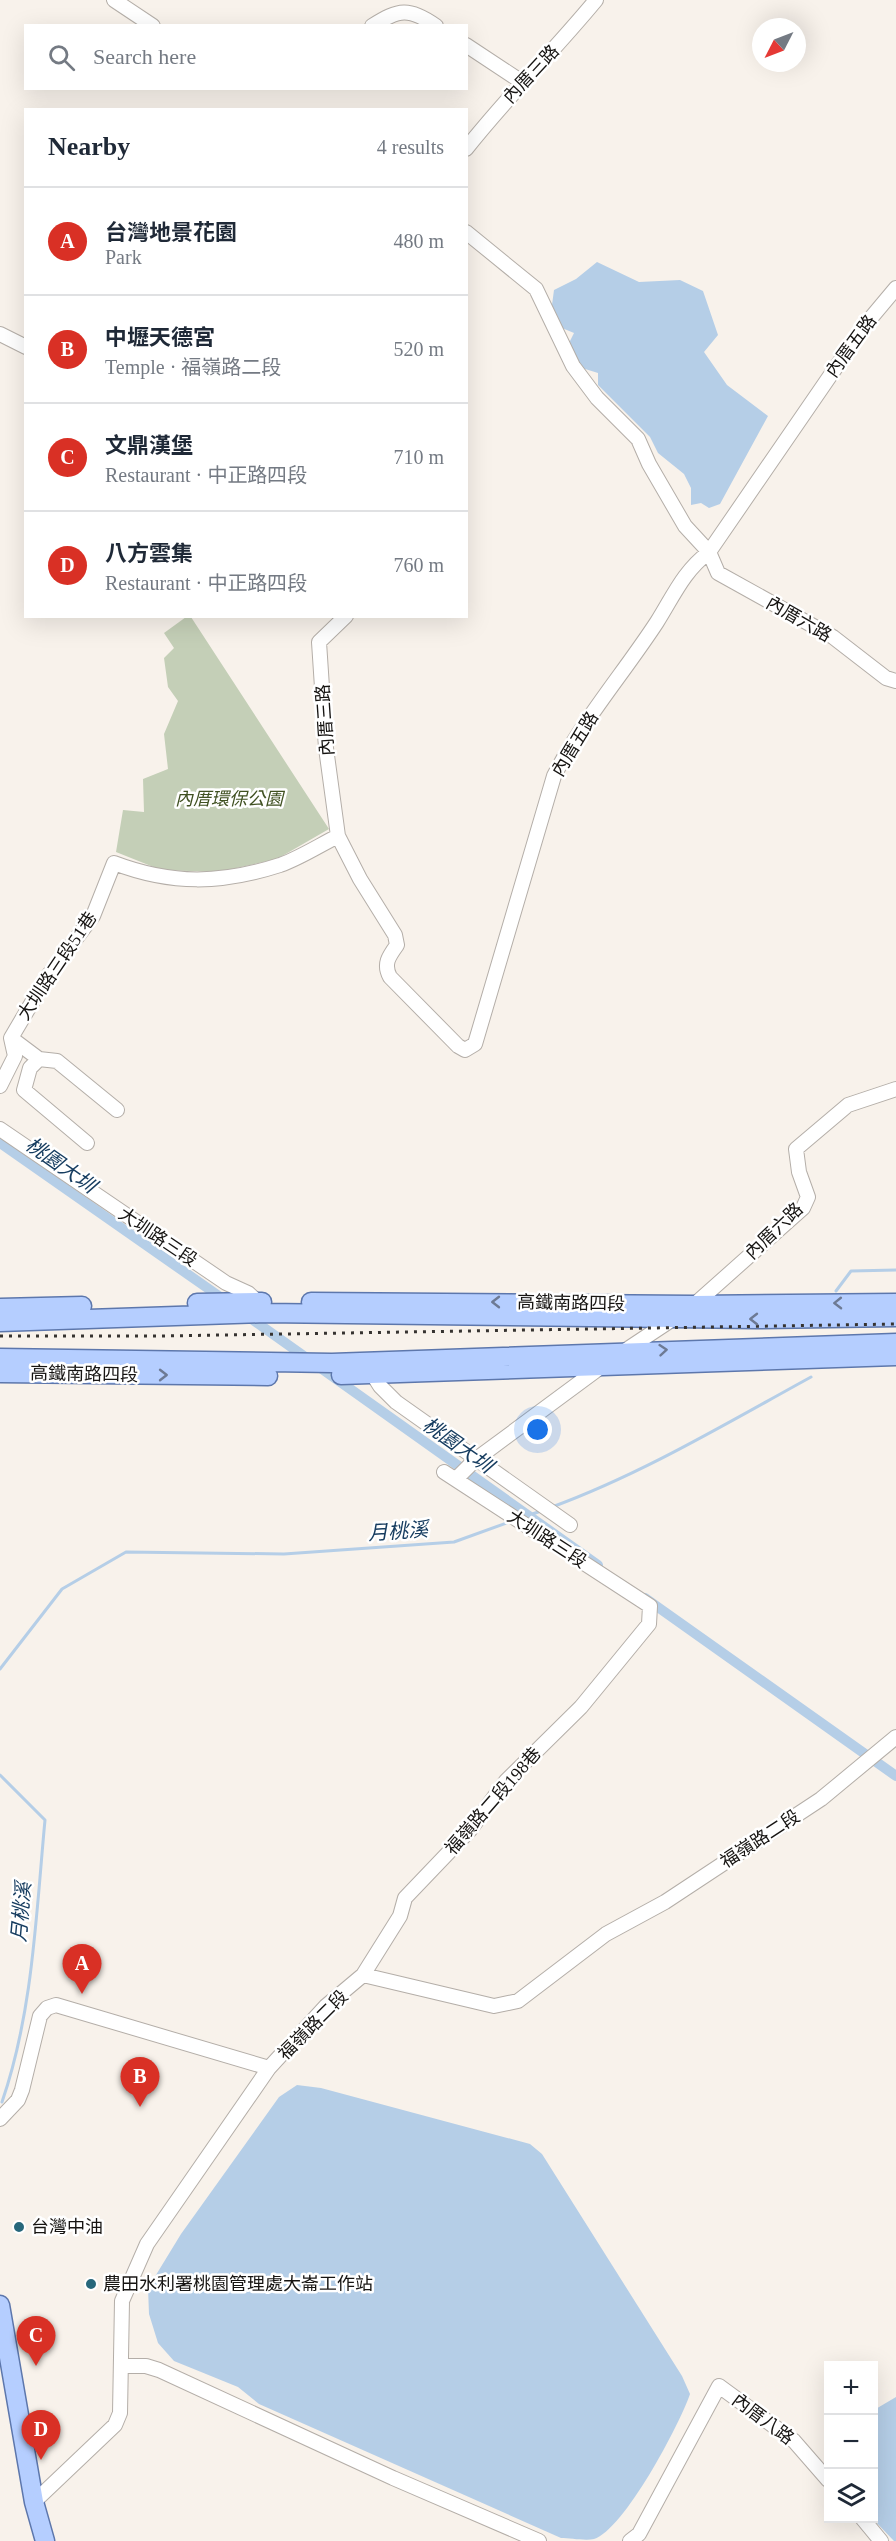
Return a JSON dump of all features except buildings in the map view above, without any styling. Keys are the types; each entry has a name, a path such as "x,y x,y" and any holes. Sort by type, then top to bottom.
{"main road":[{"name":"高鐵南路四段","path":"256,1306 585,1302 694,1305 896,1303"},
{"path":"527,1317 585,1302"},
{"path":"0,1308 212,1303 256,1306"},
{"name":"高鐵南路四段","path":"256,1306 527,1317 896,1317"},
{"path":"0,1322 228,1315 256,1306"},
{"path":"498,1358 621,1354 669,1349 889,1343"},
{"path":"832,1357 889,1343"},
{"path":"374,1375 896,1356"},
{"name":"高鐵南路四段","path":"0,1358 293,1364 498,1358"},
{"path":"498,1358 545,1369"},
{"name":"高鐵南路四段","path":"0,1373 374,1375"},
{"path":"0,2305 34,2502 45,2541"}],"street":[{"path":"114,0 150,24"},
{"name":"內厝三路","path":"468,147 522,82 544,62 596,0"},
{"path":"375,24 394,13 419,14 433,24"},
{"path":"468,46 522,82"},
{"name":"內厝六路","path":"468,234 536,289 573,366 597,398 638,439 649,464 685,526 709,552 718,573 833,637 886,678 896,681"},
{"name":"內厝五路","path":"338,836 360,879 395,935 397,945 387,960 386,970 390,977 458,1046 465,1050 475,1044 554,776 570,745 657,622 691,566 709,552 865,325 896,288"},
{"path":"0,334 24,346"},
{"name":"內厝三路","path":"338,836 327,748 319,642 344,618"},
{"name":"大圳路三段51巷","path":"0,1086 15,1056 11,1038 47,977 93,916 114,863 168,880 220,880 282,864 338,836"},
{"path":"11,1038 39,1059 57,1061 117,1110"},
{"path":"39,1059 30,1068 24,1090 87,1143"},
{"name":"內厝六路","path":"694,1305 803,1208 808,1197 799,1172 796,1149 848,1106 896,1089"},
{"name":"大圳路三段","path":"0,1129 226,1283 248,1293 256,1306"},
{"path":"474,1461 600,1367 694,1305"},
{"name":"大圳路三段","path":"374,1375 380,1386 396,1402 474,1461 570,1524"},
{"name":"大圳路三段","path":"474,1461 452,1476 650,1606"},
{"name":"福嶺路二段198巷","path":"363,1975 400,1916 405,1898 470,1830 506,1781 581,1707 649,1624 650,1606"},
{"name":"福嶺路二段","path":"34,2502 115,2425 120,2413 122,2301 130,2277 147,2244 269,2068 326,2006 363,1975 494,2006 518,2001 606,1934 665,1902 821,1799 889,1742"},
{"path":"0,2119 18,2100 22,2090 40,2016 47,2008 56,2005 269,2068"},
{"path":"122,2366 146,2366 159,2370 382,2473 539,2541"},
{"name":"內厝八路","path":"630,2541 639,2534 719,2386 794,2441 824,2475"},
{"path":"866,2523 881,2541"}],"green space":[{"name":"內厝環保公園","path":"185,618 192,618 329,829 277,859 218,872 161,870 116,852 123,810 144,812 143,779 168,769 164,734 178,701 168,687 164,658 174,648 164,633"}],"water":[{"path":"597,262 639,282 680,280 703,291 718,335 704,352 727,385 768,416 720,504 709,508 701,503 691,505 691,488 684,474 658,453 650,437 598,385 598,373 582,368 565,351 574,333 562,328 552,305 554,290 576,279"},
{"path":"297,2085 321,2088 530,2144 542,2154 682,2376 690,2394 650,2474 620,2517 606,2531 590,2540 561,2538 259,2404 238,2387 174,2361 158,2343 149,2314 148,2288 181,2234 279,2097"},
{"path":"896,2397 896,2541 877,2523 878,2408"}],"waterway":[{"name":"桃園大圳","path":"0,1143 226,1301"},
{"name":"月桃溪","path":"836,1291 851,1271 896,1270"},
{"name":"桃園大圳","path":"246,1315 598,1565"},
{"name":"月桃溪","path":"552,1507 586,1494 651,1463 811,1377"},
{"name":"月桃溪","path":"521,1518 541,1511"},
{"name":"月桃溪","path":"0,1669 62,1589 126,1552 284,1554 454,1542 512,1521"},
{"name":"桃園大圳","path":"645,1598 896,1776"},
{"name":"月桃溪","path":"0,1775 45,1820 36,1927 27,1998 21,2033 2,2102"}],"railway":[{"path":"0,1336 161,1336 896,1324"}],"place":[{"name":"台灣地景花園","path":"82,1994"},
{"name":"中壢天德宮","path":"140,2107"},
{"name":"台灣中油","path":"19,2227"},
{"name":"農田水利署桃園管理處大崙工作站","path":"91,2284"},
{"name":"文鼎漢堡","path":"36,2366"},
{"name":"八方雲集","path":"41,2460"}]}
